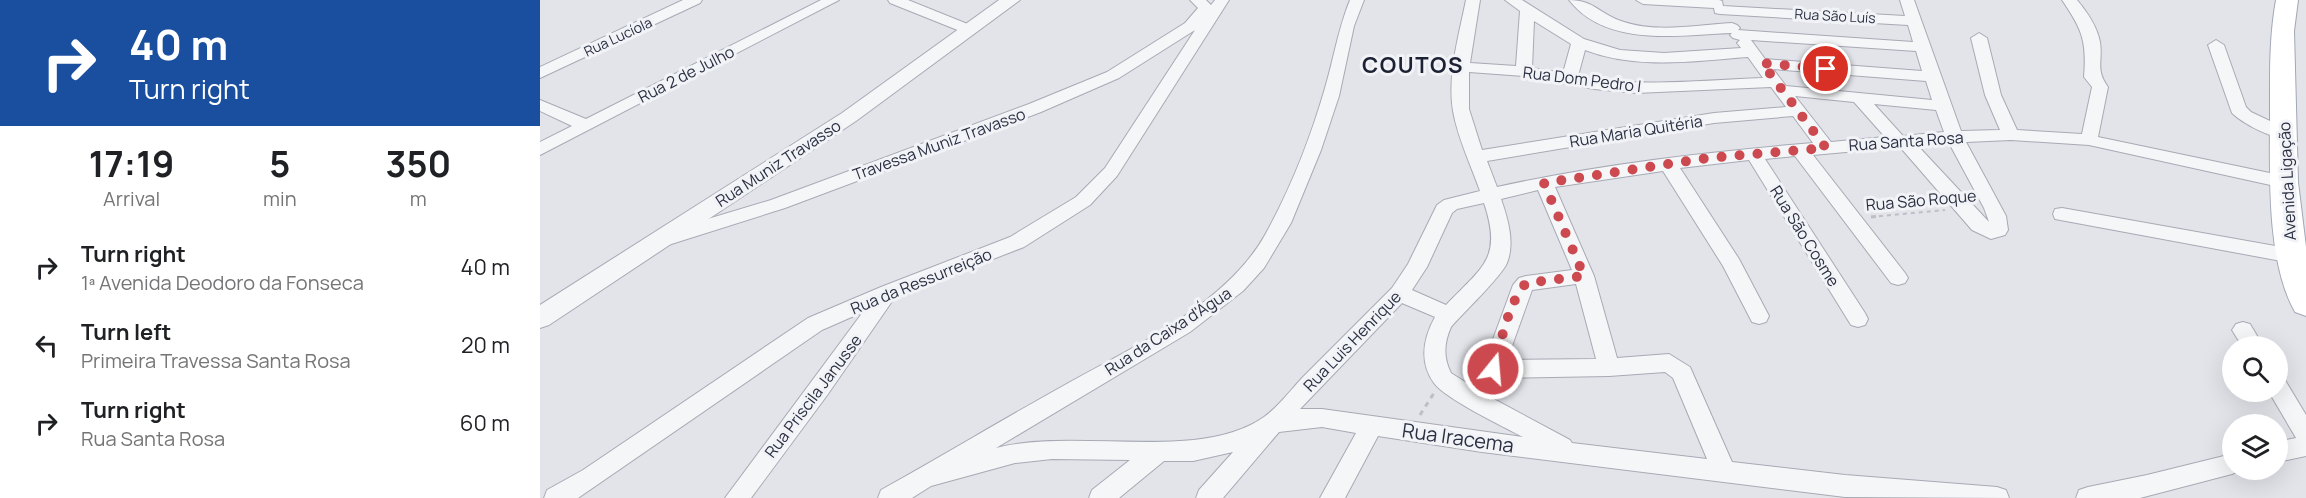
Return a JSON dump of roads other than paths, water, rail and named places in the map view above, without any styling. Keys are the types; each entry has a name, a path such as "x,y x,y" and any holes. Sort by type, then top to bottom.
{"main road":[{"name":"Avenida Ligação","path":"2287,0 2282,31 2284,182 2292,256 2306,304"},
{"path":"2283,56 2306,38"}],"street":[{"name":"Rua Lucíola","path":"540,73 695,0"},
{"name":"Rua 2 de Julho","path":"540,149 832,0"},
{"path":"895,0 970,30"},
{"name":"Rua Muniz Travasso","path":"540,318 839,123 1011,0"},
{"path":"1189,27 1206,8 1197,0"},
{"name":"Rua da Ressurreição","path":"556,498 592,477 816,324 888,292 1017,242 1083,201 1111,172 1222,0"},
{"name":"Rua da Caixa d'Água","path":"890,498 1210,308 1242,282 1273,239 1304,166 1331,96 1339,69 1346,28 1357,0"},
{"path":"1473,0 1462,67 1461,111 1491,195 1502,242 1502,252 1497,263 1442,323 1436,336 1434,353 1436,365 1443,379 1477,401 1575,453"},
{"path":"1512,0 1579,42 1612,54 1640,58 1757,58 1932,77"},
{"path":"1576,0 1606,21 1626,28 1735,32 1922,47"},
{"name":"Rua São Luís","path":"1643,0 1915,21"},
{"path":"1861,100 1986,230 1996,232 2000,226 1992,206 1954,137 1941,106 1907,0"},
{"path":"2068,0 2081,16 2093,40 2092,77 2100,87 2089,140"},
{"path":"1718,5 1735,32 1826,148"},
{"path":"1524,71 1527,9"},
{"name":"Travessa Muniz Travasso","path":"658,241 778,204 1035,108 1113,75 1189,27 1209,20"},
{"path":"1979,38 1993,95 2011,135"},
{"path":"1570,78 1579,42"},
{"path":"2216,45 2238,109 2245,116 2283,134"},
{"name":"Rua Dom Pedro I","path":"1462,67 1524,71 1594,84 1636,88 1779,86 1861,100 1941,106"},
{"path":"540,105 585,125"},
{"name":"Rua Maria Quitéria","path":"1476,157 1714,118 1797,111"},
{"name":"Rua Santa Rosa","path":"1491,195 1544,183 1753,153 1954,137 2011,135 2089,140 2284,182"},
{"path":"1800,150 1898,278"},
{"name":"Rua São Cosme","path":"1753,153 1858,319"},
{"path":"1668,164 1732,264 1759,316"},
{"path":"1544,183 1584,276 1609,367"},
{"name":"Rua Luis Henrique","path":"1208,498 1272,424 1399,293 1417,267 1447,206 1491,195"},
{"path":"2062,214 2292,256"},
{"path":"1477,401 1493,369 1520,290 1526,283 1584,276"},
{"name":"Rua Priscila Janusse","path":"737,498 827,380 888,292"},
{"path":"1399,293 1450,315"},
{"path":"1493,369 1609,367 1662,362 1677,367 1724,471"},
{"path":"2286,402 2306,435"},
{"name":"Rua Iracema","path":"927,477 1015,453 1085,448 1193,451 1233,442 1272,424 1298,419 1322,418 1371,427 1724,471 1846,492 1997,498"},
{"path":"1332,498 1371,427"},
{"path":"2288,450 2306,446"},
{"path":"1101,498 1159,451"},
{"path":"2088,498 2222,467"}],"district":[{"name":"COUTOS","path":"1413,65"}]}
